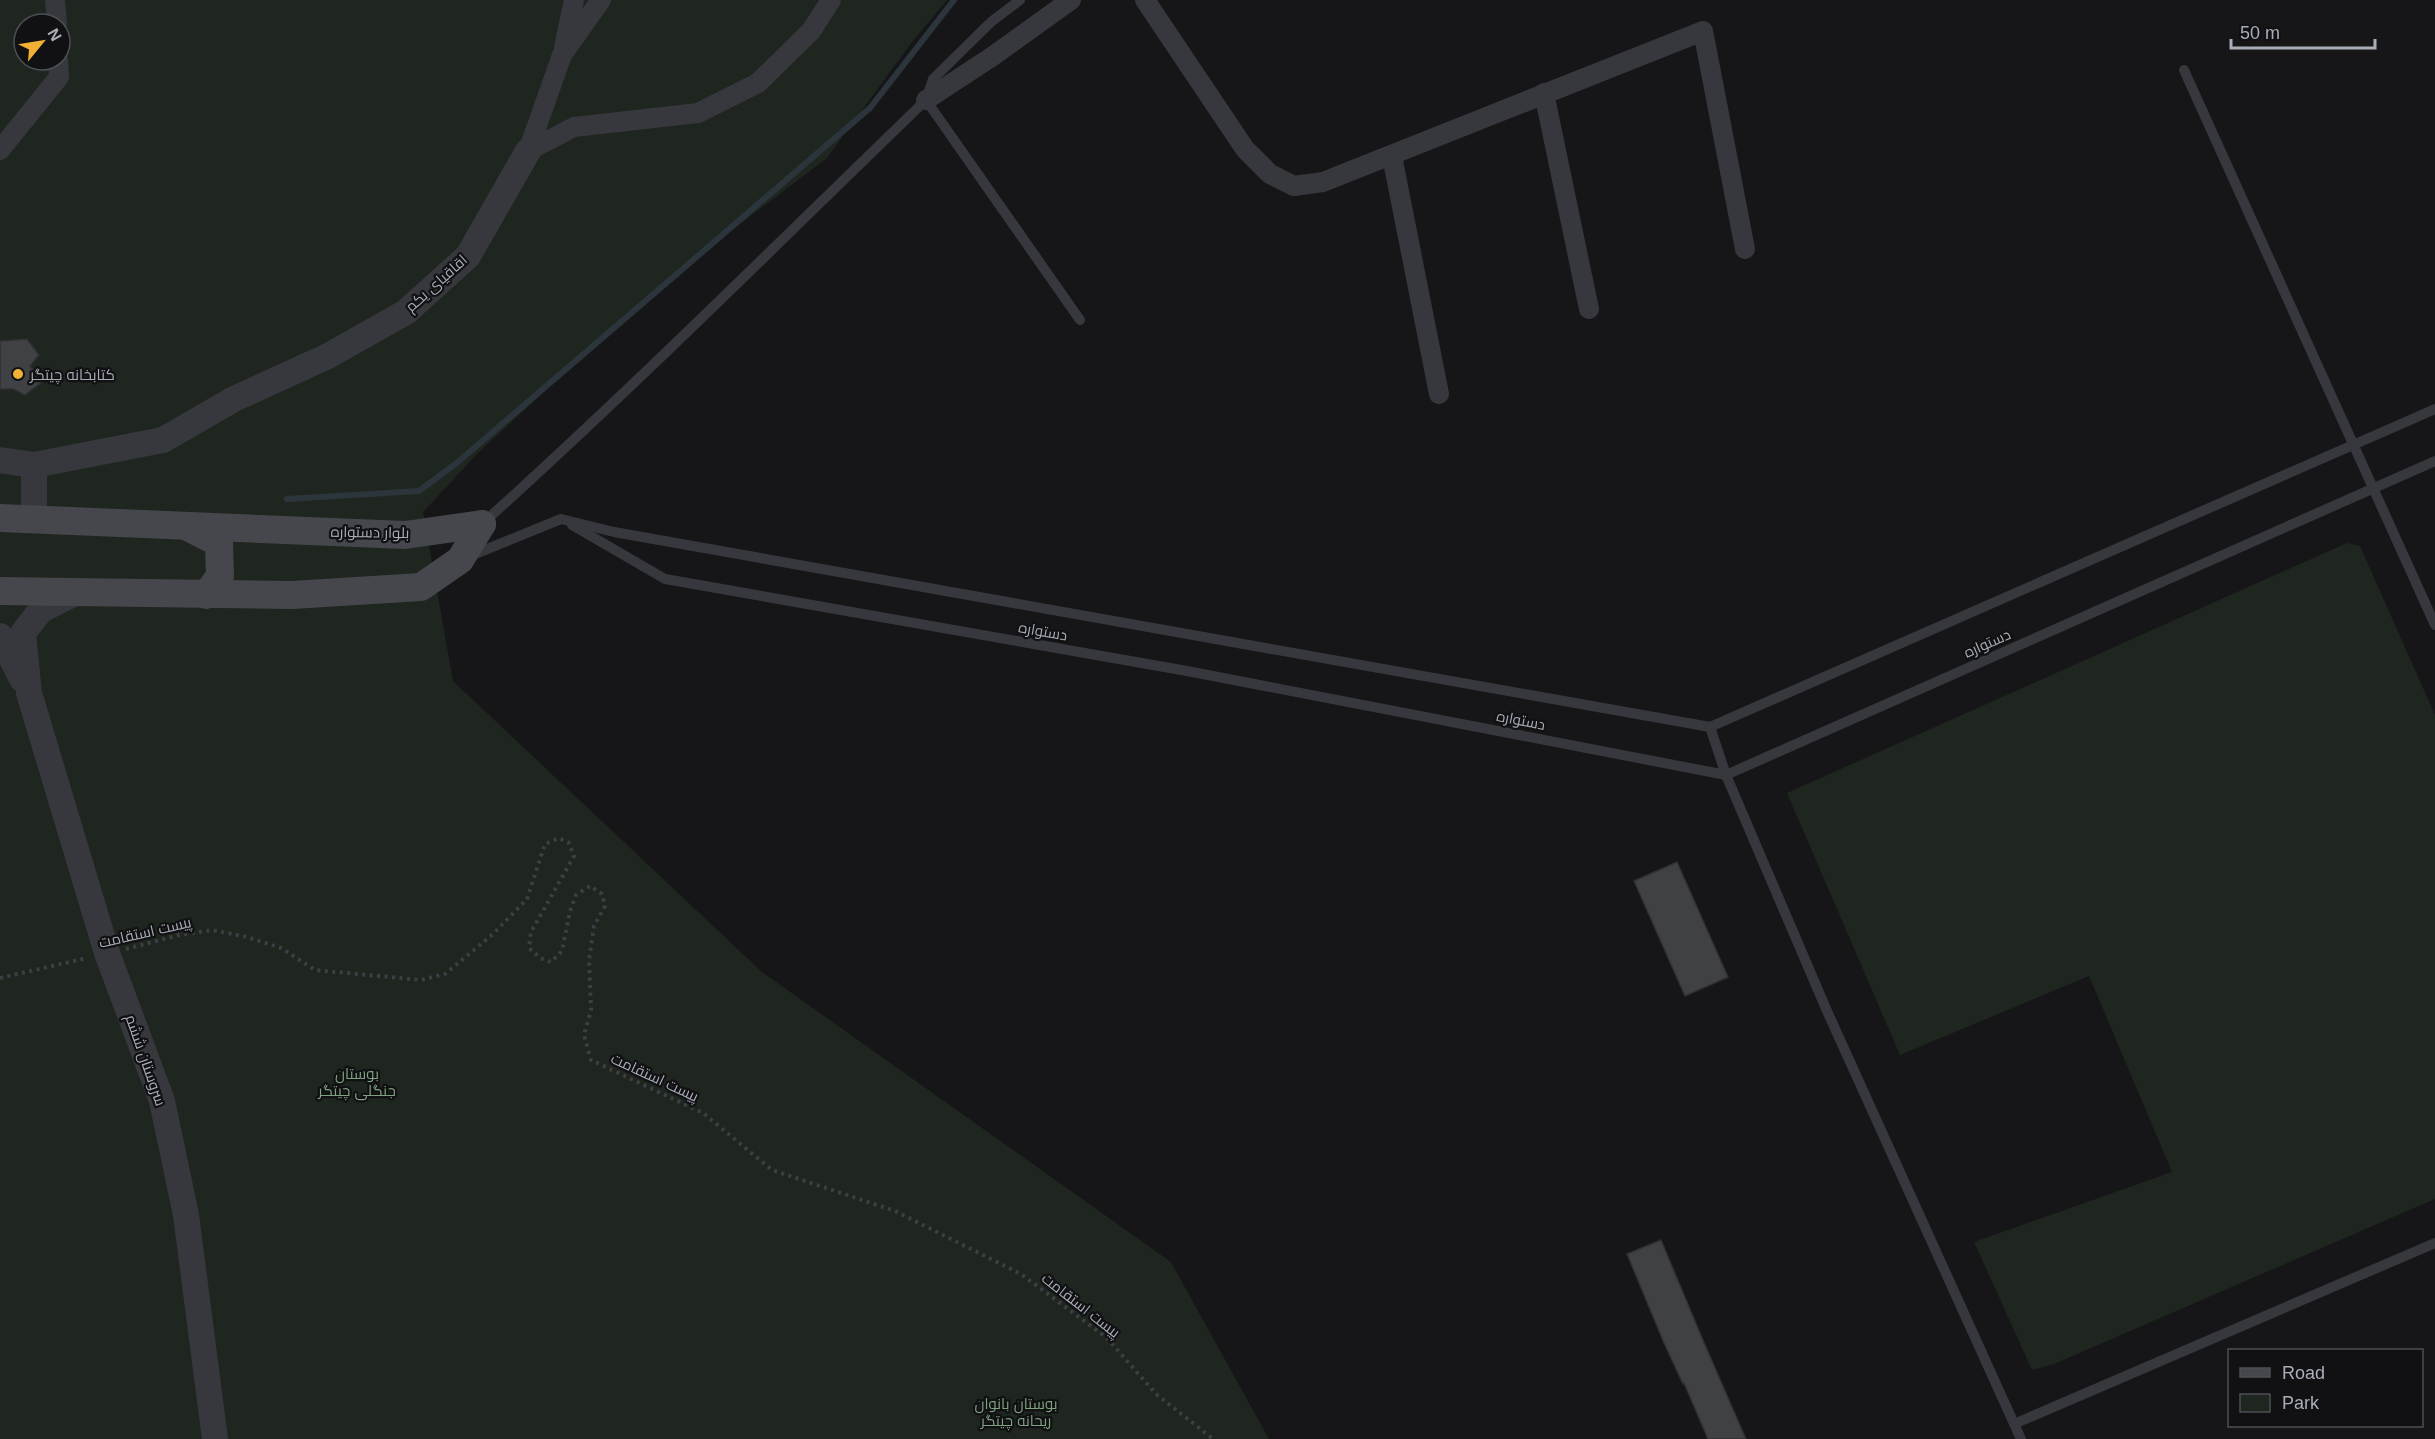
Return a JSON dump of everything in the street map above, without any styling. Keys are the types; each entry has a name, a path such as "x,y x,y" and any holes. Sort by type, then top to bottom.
{"main road":[{"name":"بلوار دستواره","path":"0,518 405,535 482,524"},
{"path":"0,591 292,595 421,587 460,560 482,524"},
{"path":"185,525 219,543 220,576 206,595"}],"street":[{"path":"528,151 562,55 574,0"},
{"path":"562,55 601,0"},
{"path":"528,151 574,127 698,113 758,83 811,31 831,0"},
{"path":"926,100 1071,0"},
{"path":"1145,0 1245,149 1270,174 1294,186 1323,182 1392,156 1703,31 1745,249"},
{"path":"0,150 59,77 59,72"},
{"path":"1544,93 1589,309"},
{"name":"اقاقیای یکم","path":"0,460 34,465 163,440 234,399 328,356 406,312 468,256 528,151"},
{"path":"1392,156 1439,394"},
{"path":"34,465 34,519"},
{"path":"29,693 23,633 41,610 77,592"},
{"path":"0,636 29,693"},
{"name":"سروستان ششم","path":"29,693 107,953 164,1113 186,1215 215,1439"}],"lane":[{"path":"482,524 582,432 926,100 933,79 992,22 1020,0"},
{"path":"2184,70 2435,625"},
{"path":"926,100 1080,320"},
{"path":"460,560 561,519 626,534 1710,727 2435,409"},
{"name":"دستواره","path":"561,519 665,579 1187,671 1726,774 2435,461"},
{"path":"1710,727 1726,774 1832,1022 2021,1439"},
{"path":"2014,1424 2435,1244"}],"path":[{"name":"پیست استقامت","path":"0,978 179,935 212,930 247,937 281,948 315,970 421,980 445,974 493,934 527,899 545,844 559,838 568,843 574,856 531,932 529,948 540,958 551,962 562,951 570,911 576,895 590,886 602,894 605,906 594,926 589,960 591,1010 584,1035 591,1060 703,1113 772,1170 895,1210 1021,1274 1107,1338 1156,1394 1213,1439"}],"green space":[{"name":"بوستان جنگلی چیتگر","path":"0,0 947,0 912,42 827,158 723,237 601,339 477,454 423,512 453,681 762,972 1171,1262 1269,1439 0,1439"},
{"path":"2347,543 2360,546 2435,715 2435,1199 2054,1364 2032,1370 1974,1242 2172,1172 2089,976 1900,1055 1787,793"}],"building":[{"name":"کتابخانه چیتگر","path":"27,339 39,355 30,366 42,382 25,395 13,389 0,389 0,341"},
{"path":"1677,862 1728,977 1685,996 1634,881"},
{"path":"1661,1240 1746,1439 1708,1439 1664,1343 1627,1254"}],"waterway":[{"path":"287,499 419,491 458,462 870,108 954,0"}],"place":[{"name":"کتابخانه چیتگر","path":"18,374"}],"park label":[{"name":"بوستان بانوان ریحانه چیتگر","path":"1016,1412"}]}
